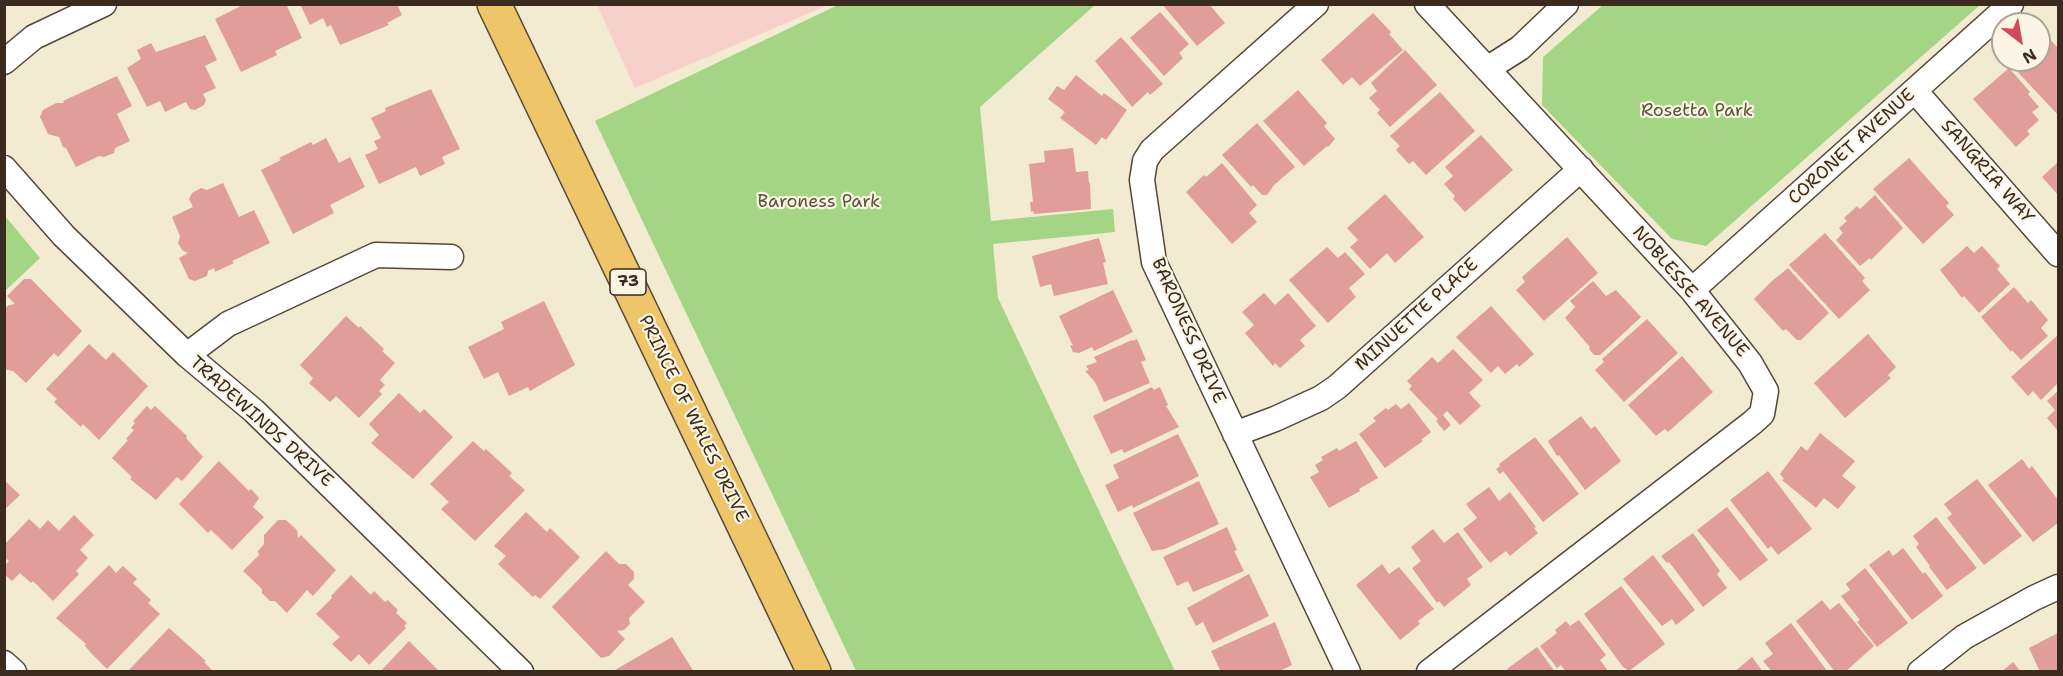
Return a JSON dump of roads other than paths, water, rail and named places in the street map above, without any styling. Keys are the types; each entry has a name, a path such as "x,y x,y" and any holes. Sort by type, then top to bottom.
{"main road":[{"name":"PRINCE OF WALES DRIVE","path":"494,4 814,672"}],"street":[{"path":"4,62 34,37 104,4"},
{"name":"BARONESS DRIVE","path":"1316,4 1152,150 1145,161 1142,180 1154,262 1348,672"},
{"name":"NOBLESSE AVENUE","path":"1427,4 1692,290 1750,363 1766,391 1762,414 1429,672"},
{"path":"1487,69 1520,48 1566,4"},
{"name":"CORONET AVENUE","path":"1692,290 2011,4"},
{"name":"SANGRIA WAY","path":"1915,91 2058,254"},
{"name":"TRADEWINDS DRIVE","path":"4,168 64,236 187,355 254,411 521,672"},
{"name":"MINUETTE PLACE","path":"1235,434 1321,398 1337,387 1581,170"},
{"path":"187,355 228,324 376,255 451,257"},
{"path":"1920,672 1964,637 2058,587"},
{"path":"4,663 14,672"}],"park label":[{"name":"Rosetta Park","path":"1697,111"},
{"name":"Baroness Park","path":"819,202"}]}
